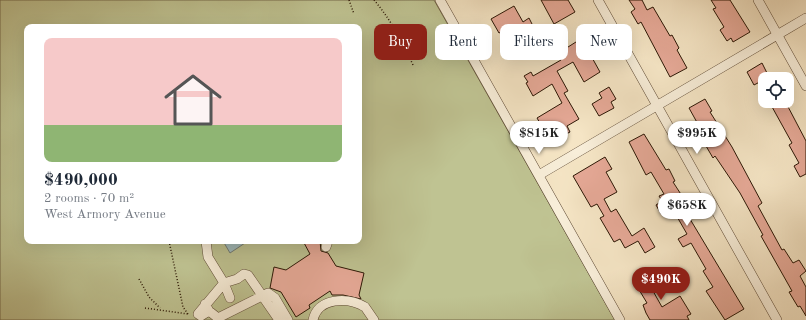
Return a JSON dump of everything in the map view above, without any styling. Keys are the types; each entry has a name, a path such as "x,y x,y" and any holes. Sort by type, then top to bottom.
{"street":[{"path":"440,0 620,320"},
{"path":"598,0 778,320"},
{"path":"758,0 806,86"},
{"path":"538,176 806,18"},
{"path":"206,244 208,257 224,283 230,298"},
{"path":"193,314 201,316 224,283 244,274 248,275 279,320"},
{"path":"207,308 218,318 268,293 275,298 288,320"},
{"path":"313,320 317,311 323,306 330,301 339,300 365,307 374,320"}],"path":[{"path":"349,0 354,14"},
{"path":"374,0 388,16 413,65"},
{"path":"170,244 183,307 193,314"},
{"path":"139,280 148,297 161,310"},
{"path":"145,308 193,314"}],"green space":[{"path":"0,0 434,0 448,24 435,24 435,60 468,60 615,320 0,320"}],"water":[{"path":"225,244 244,244 230,253"}],"building":[{"path":"541,0 568,0 575,12 554,24"},
{"path":"629,0 642,0 647,10 653,7 670,36 672,35 679,48 677,50 687,68 670,77 641,22 638,24 631,12 635,9"},
{"path":"711,0 730,0 750,32 733,42 731,38 727,41 720,30 724,27 713,9 716,8"},
{"path":"514,6 523,22 529,18 532,24 500,24 499,33 491,19"},
{"path":"576,42 576,60 593,60 600,72 584,82 573,62 557,71 568,91 564,93 579,119 567,126 570,132 551,142 537,118 562,103 552,84 533,96 524,76 531,72 533,76 561,60 568,60 568,47"},
{"path":"762,63 766,72 758,72 758,83 754,85 747,72"},
{"path":"609,87 616,99 611,102 614,108 599,116 592,104 602,98 599,93"},
{"path":"705,99 712,111 710,112 732,147 762,203 758,206 782,250 784,249 793,263 799,260 806,271 800,276 806,287 806,316 800,306 798,307 789,292 792,291 761,236 763,235 740,193 715,156 713,158 706,146 709,144 689,108"},
{"path":"773,108 789,108 806,141 806,174 800,177 794,166 799,163 789,145 792,143"},
{"path":"644,134 666,170 669,169 675,181 673,182 695,216 690,219 744,309 725,320 706,291 713,287 703,271 706,269 691,243 683,247 678,239 687,234 672,208 661,214 656,205 662,201 659,196 664,194 651,172 646,175 629,142"},
{"path":"605,157 612,169 606,172 617,192 604,199 611,212 616,209 632,236 644,228 655,247 645,253 638,241 625,248 620,239 614,242 600,218 604,216 597,204 591,207 573,176"},
{"path":"305,244 320,244 321,251 328,253 336,266 364,273 359,295 361,299 343,295 332,295 330,291 309,305 310,308 296,317 281,292 270,288 274,267 286,270 310,254"},
{"path":"661,268 666,277 654,284 657,289 653,291 662,307 680,296 691,314 687,316 689,320 650,320 646,313 643,305 647,303 635,283"}]}
